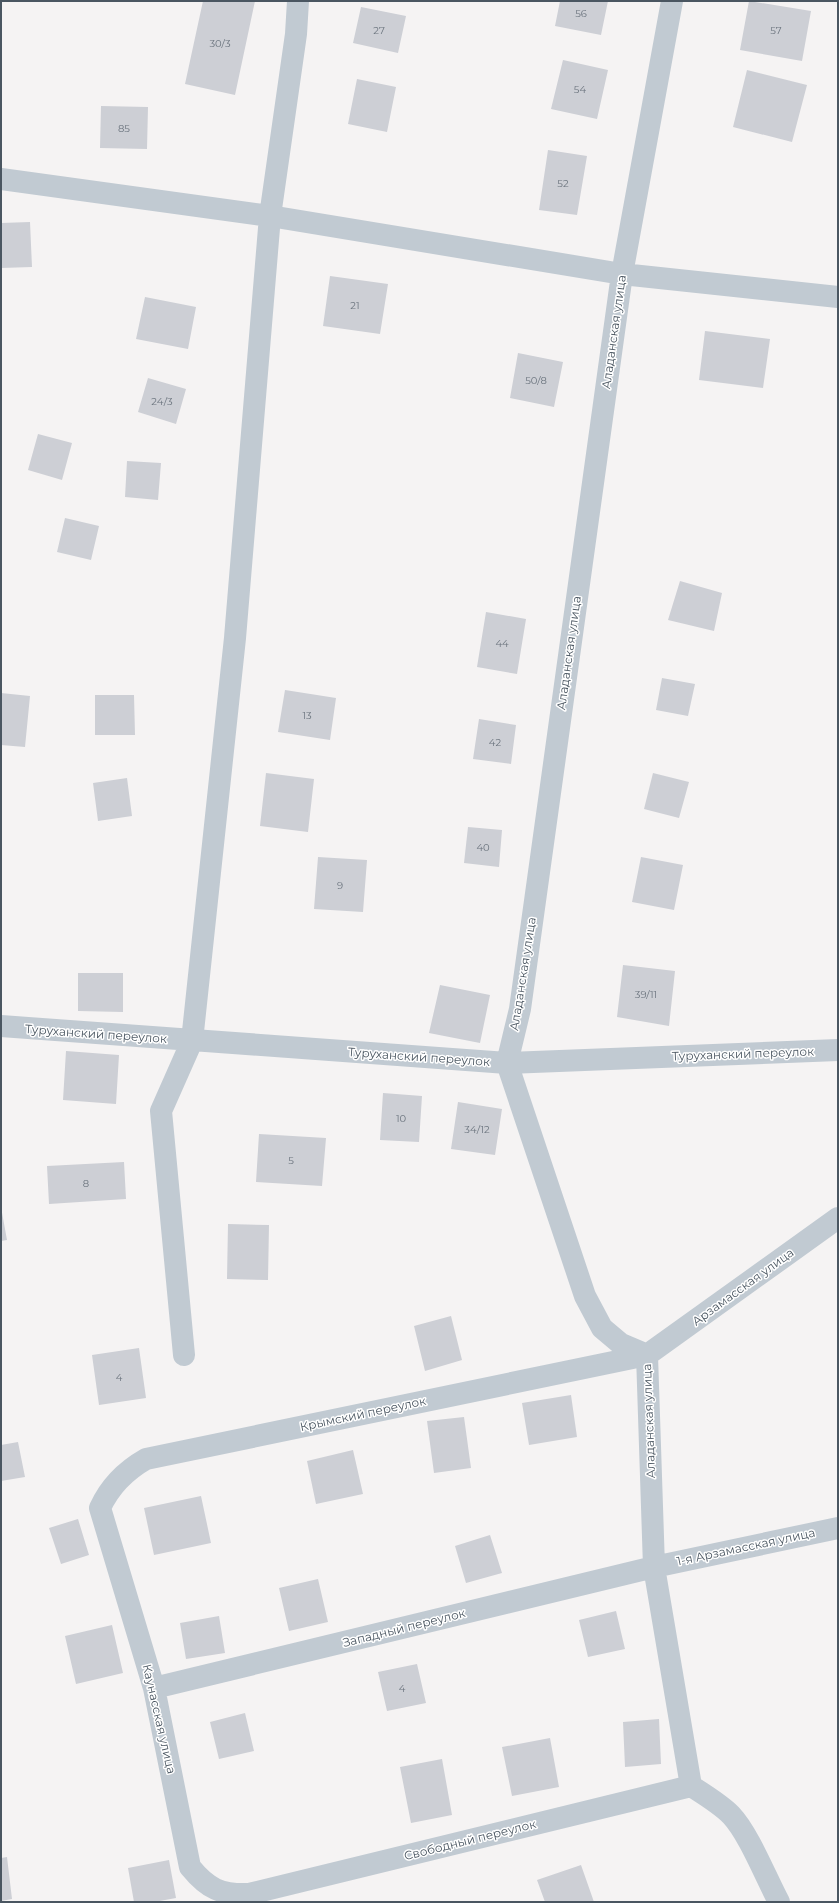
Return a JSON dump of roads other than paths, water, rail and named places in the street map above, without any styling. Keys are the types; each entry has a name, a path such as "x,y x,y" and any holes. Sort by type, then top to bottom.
{"street":[{"path":"184,1355 161,1111 192,1041 235,638 270,216 296,34 298,1"},
{"name":"Аладанская улица","path":"672,1 622,274 520,1008 507,1063 585,1296 602,1328 622,1344 647,1355 654,1567 691,1786"},
{"path":"1,178 270,216 622,274 838,298"},
{"name":"Туруханский переулок","path":"1,1026 507,1063 838,1050"},
{"name":"Арзамасская улица","path":"647,1355 838,1218"},
{"name":"Крымский переулок","path":"100,1508 106,1495 118,1480 131,1468 146,1459 647,1355"},
{"name":"Каунасская улица","path":"100,1508 154,1688 190,1868 200,1880 214,1889 230,1895 249,1894"},
{"name":"1-я Арзамасская улица","path":"654,1567 838,1528"},
{"name":"Западный переулок","path":"154,1688 654,1567"},
{"path":"691,1786 731,1815 740,1826 779,1902"},
{"name":"Свободный переулок","path":"249,1894 691,1786"}]}
